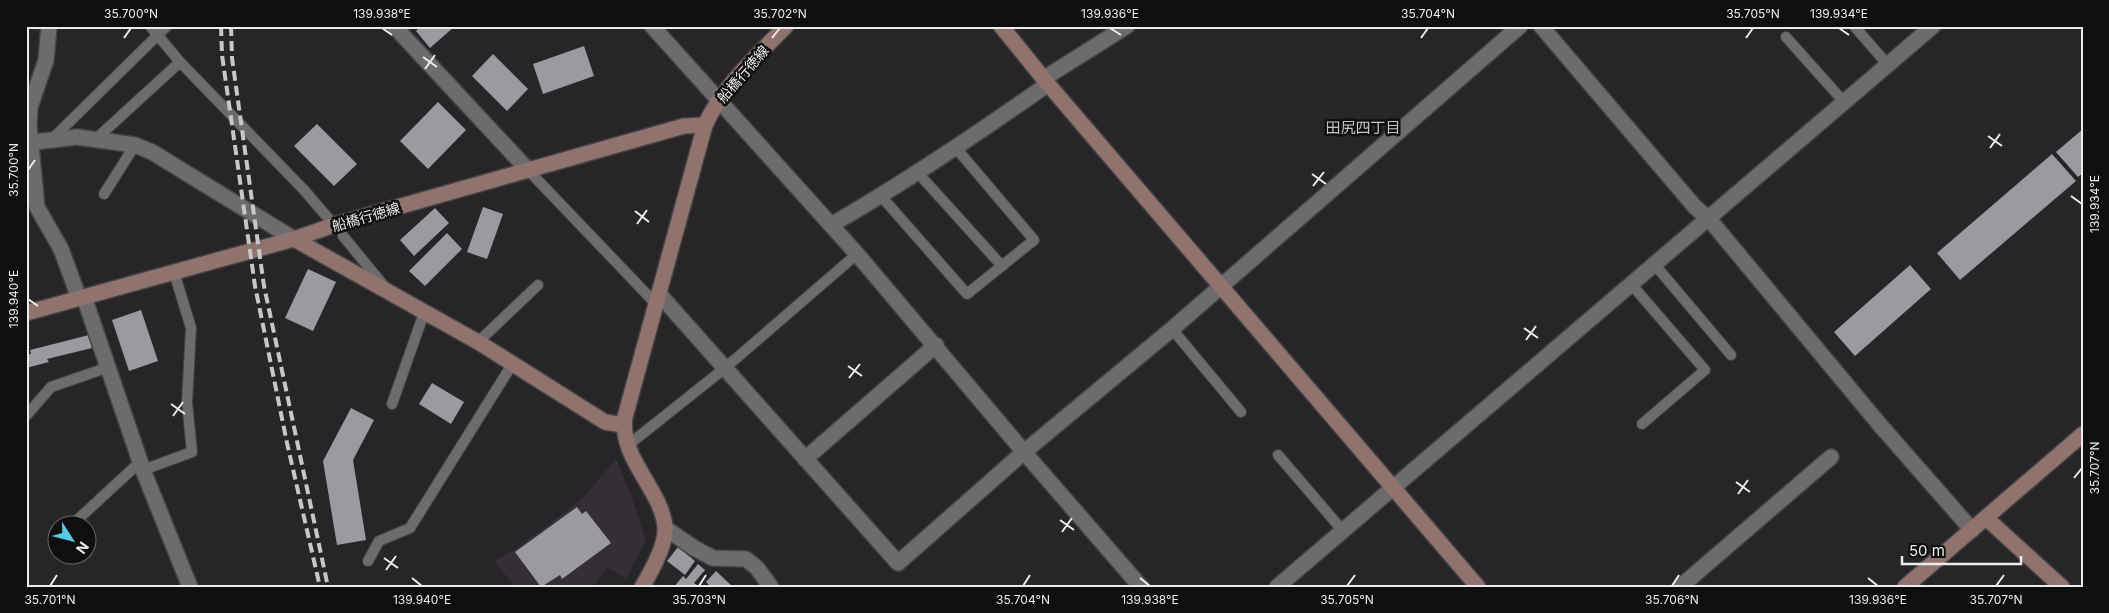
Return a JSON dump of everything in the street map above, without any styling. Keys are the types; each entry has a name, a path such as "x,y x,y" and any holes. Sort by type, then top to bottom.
{"street":[{"path":"49,26 46,60 30,107 29,143 37,207 61,249 81,297 109,367 141,466 190,587"},
{"path":"394,26 528,170"},
{"path":"652,26 857,254 1141,587"},
{"path":"1001,26 1045,81 1478,587"},
{"path":"831,225 881,196 956,148 1045,81 1128,26"},
{"path":"1540,26 1695,208 1709,219 1880,425 1972,530"},
{"path":"1277,587 1933,26"},
{"name":"船橋行徳線","path":"666,528 659,506 627,446 624,425 706,125 730,84 781,28"},
{"path":"658,300 725,368 898,563 1024,452 1172,329 1516,28"},
{"name":"船橋行徳線","path":"26,313 294,239 338,231 528,170 684,126 706,125"},
{"path":"29,143 77,137 97,138 136,145 152,152 294,239 478,342 605,422 624,425"},
{"path":"805,458 936,345"},
{"path":"1905,587 2083,434"},
{"path":"1680,587 1831,457"},
{"path":"1986,518 2062,587"},
{"path":"642,587 661,549 666,528 694,548 713,558 746,559 757,568 771,587"}],"lane":[{"path":"150,26 180,62 304,190 389,293"},
{"path":"49,142 167,26"},
{"path":"1854,26 1888,65"},
{"path":"1786,37 1844,102"},
{"path":"97,138 180,62"},
{"path":"104,194 136,145"},
{"path":"881,196 967,294 1034,240 956,148"},
{"path":"528,170 658,300"},
{"path":"918,173 1002,266"},
{"path":"627,446 725,368 857,254"},
{"path":"1655,265 1731,355"},
{"path":"82,516 141,466 192,452 188,402 191,328 174,272"},
{"path":"478,342 538,285"},
{"path":"1632,285 1705,370 1642,424"},
{"path":"392,404 424,313"},
{"path":"1172,329 1242,412"},
{"path":"368,561 379,541 410,528 513,363"},
{"path":"26,416 51,387 109,367"},
{"path":"1278,456 1343,531"}],"shaded area":[{"path":"616,459 631,494 646,540 626,579 607,567 593,587 565,587 563,585 555,587 514,586 494,560 513,551 581,500"}],"building":[{"path":"421,26 455,26 430,48 416,31"},
{"path":"584,46 594,76 543,94 533,64"},
{"path":"493,54 528,89 507,111 472,76"},
{"path":"438,102 466,130 428,169 400,141"},
{"path":"317,124 357,164 334,186 294,146"},
{"path":"2083,129 2083,173 2078,177 2056,152"},
{"path":"2052,154 2076,181 1960,280 1937,253"},
{"path":"483,207 503,214 487,259 467,252"},
{"path":"435,208 449,223 414,256 400,240"},
{"path":"447,233 462,249 425,286 409,271"},
{"path":"1910,265 1931,289 1855,356 1834,332"},
{"path":"308,269 336,282 313,331 285,318"},
{"path":"141,310 158,361 129,371 112,320"},
{"path":"89,335 92,348 47,359 49,362 26,368 26,355 31,354 30,350"},
{"path":"432,383 464,402 451,424 419,404"},
{"path":"351,408 374,420 353,460 366,540 337,545 323,461"},
{"path":"577,507 582,514 586,511 611,543 562,579 560,575 541,587 515,552"},
{"path":"678,547 695,561 685,575 667,561"},
{"path":"698,564 705,570 694,583 697,585 696,587 674,587 683,576 686,579"},
{"path":"716,571 733,587 711,587 706,582"}],"railway":[{"path":"221,26 222,55 255,286 287,443 320,587"},
{"path":"231,26 232,58 264,286 328,587"}],"district":[{"name":"田尻四丁目","path":"1363,128"}]}
